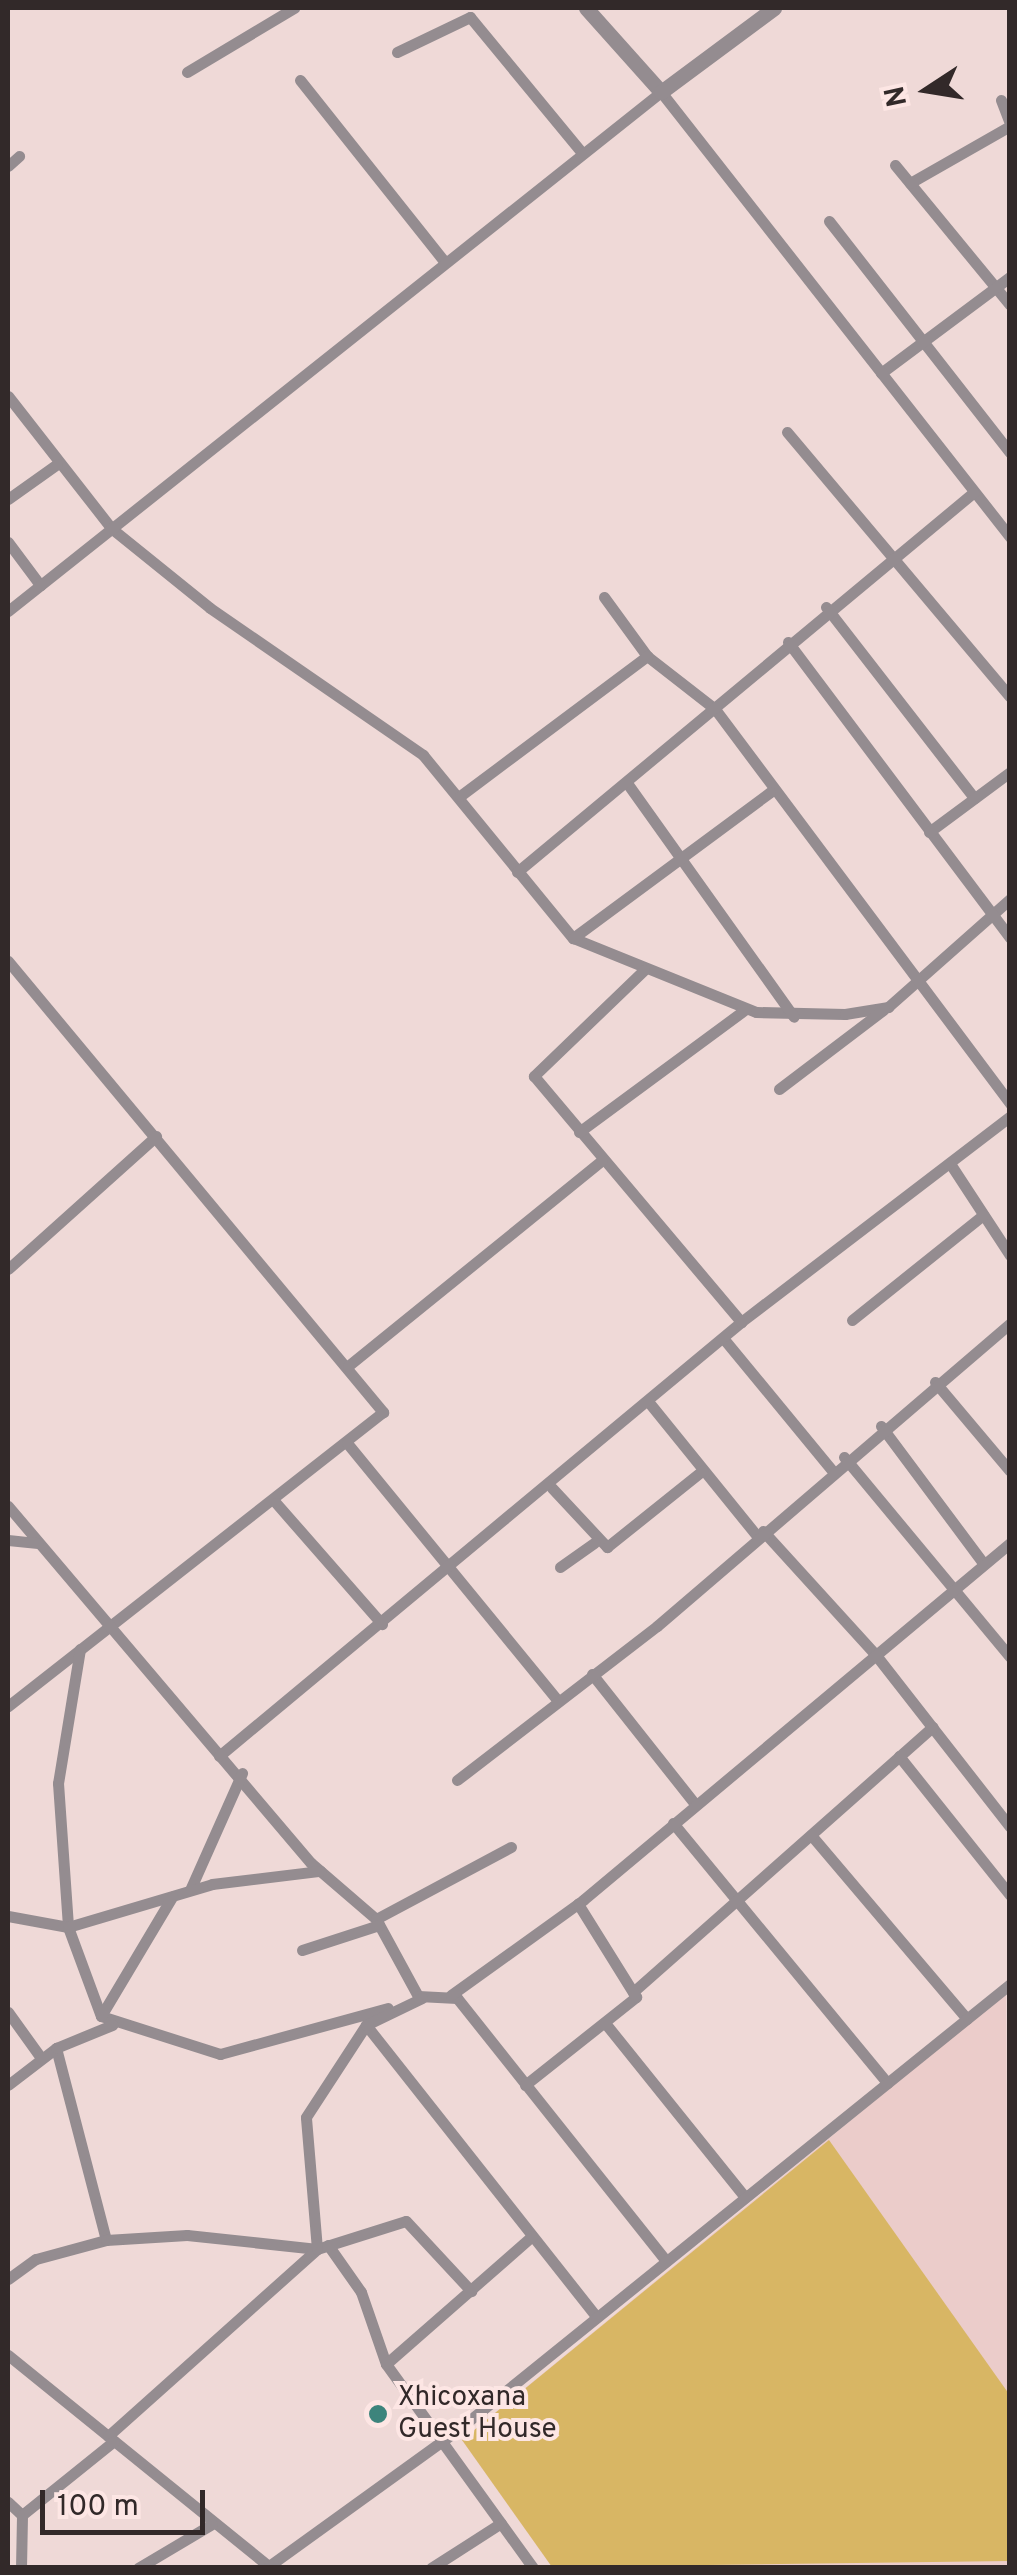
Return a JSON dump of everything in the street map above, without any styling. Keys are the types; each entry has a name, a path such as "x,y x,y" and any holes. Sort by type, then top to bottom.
{"street":[{"path":"187,72 294,8"},
{"path":"586,8 661,92 1010,537"},
{"path":"8,611 443,260 774,8"},
{"path":"397,52 470,16 582,153"},
{"path":"300,80 443,260"},
{"path":"910,183 1010,125 1001,100"},
{"path":"8,166 19,156"},
{"path":"895,165 1010,306"},
{"path":"829,221 1010,454"},
{"path":"881,373 1010,276"},
{"path":"8,396 57,464 111,528 210,608 382,718 460,796 572,938 746,1009 794,1016 888,1007"},
{"path":"787,432 1010,697"},
{"path":"8,499 57,464"},
{"path":"517,872 715,709 826,607 896,557 974,492"},
{"path":"8,542 40,585"},
{"path":"604,597 647,656 715,709 770,792 1010,1104"},
{"path":"826,607 974,798"},
{"path":"788,642 1010,938"},
{"path":"460,796 647,656"},
{"path":"929,832 1010,772"},
{"path":"627,783 794,1016"},
{"path":"572,938 680,854 770,792"},
{"path":"778,1089 888,1007 1010,899"},
{"path":"8,961 383,1412 276,1503 8,1706"},
{"path":"644,970 534,1076 601,1161 741,1322"},
{"path":"579,1132 746,1009"},
{"path":"219,1756 552,1488 741,1322 951,1165 1010,1116"},
{"path":"8,1269 156,1136"},
{"path":"348,1366 601,1161"},
{"path":"951,1165 1010,1254"},
{"path":"852,1320 984,1215"},
{"path":"458,1780 592,1674 760,1534 881,1426 1010,1323"},
{"path":"998,1332 1010,1344"},
{"path":"723,1338 831,1468"},
{"path":"935,1382 1010,1471"},
{"path":"651,1404 702,1471 874,1654 1010,1827"},
{"path":"881,1426 984,1562"},
{"path":"347,1443 557,1700"},
{"path":"844,1458 956,1586 1010,1657"},
{"path":"552,1488 594,1543 608,1547 702,1471"},
{"path":"276,1503 382,1624"},
{"path":"8,1506 115,1625 219,1756 242,1773 320,1871 377,1922 422,1998"},
{"path":"8,1540 38,1543"},
{"path":"80,1648 58,1783 68,1928 101,2016 112,2026 240,2053 346,2013 451,1996 578,1904 1010,1542"},
{"path":"560,1567 594,1543"},
{"path":"592,1674 695,1804"},
{"path":"525,2085 604,2023 633,1992 932,1726"},
{"path":"899,1756 1010,1895"},
{"path":"190,1890 242,1773"},
{"path":"673,1822 887,2083"},
{"path":"811,1835 966,2020"},
{"path":"302,1950 377,1922 511,1847"},
{"path":"8,1916 68,1928 190,1890 320,1871"},
{"path":"101,2016 172,1897"},
{"path":"578,1904 633,1992"},
{"path":"8,2355 212,2524 270,2566 439,2444 1010,1984"},
{"path":"451,1996 666,2261"},
{"path":"388,2008 366,2025 306,2116 323,2247 361,2292 386,2364 439,2444 533,2568"},
{"path":"8,2012 41,2058"},
{"path":"604,2023 744,2196"},
{"path":"366,2025 596,2316"},
{"path":"8,2085 56,2048 112,2026"},
{"path":"56,2048 106,2240"},
{"path":"8,2279 36,2259 106,2240 187,2235 323,2247 410,2222 470,2291"},
{"path":"386,2364 532,2236"},
{"path":"20,2568 22,2515 323,2247"},
{"path":"8,2502 22,2515"},
{"path":"431,2568 501,2523"},
{"path":"138,2568 212,2524"}],"shaded area":[{"path":"1006,1993 1009,2567 552,2567 462,2440"},
{"path":"829,2140 1009,2394 1009,2561 552,2567 462,2440"}],"place":[{"name":"Xhicoxana Guest House","path":"378,2414"}]}
